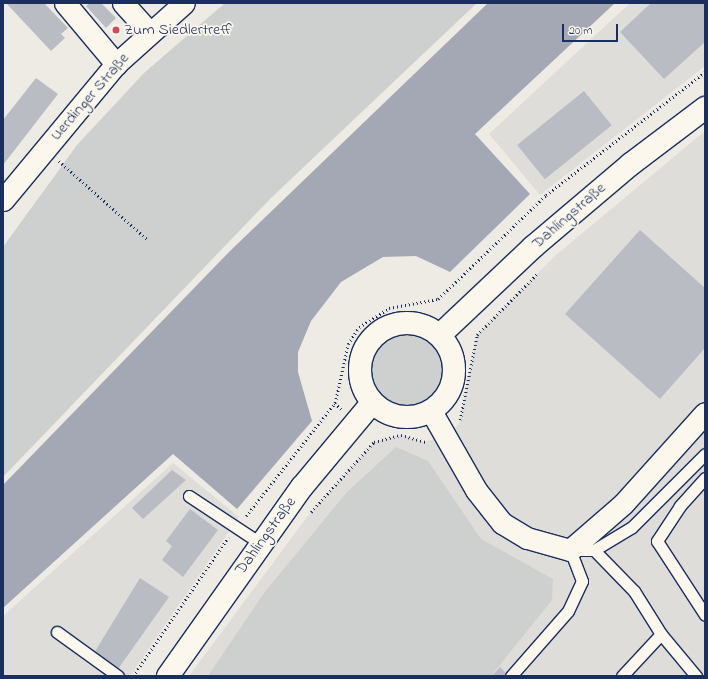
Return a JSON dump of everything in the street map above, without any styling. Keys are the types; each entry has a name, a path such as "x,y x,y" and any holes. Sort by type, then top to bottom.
{"street":[{"path":"65,3 116,64"},
{"path":"123,3 150,33"},
{"name":"Uerdinger Straße","path":"3,200 116,64 184,3"},
{"name":"Dahlingstraße","path":"441,334 533,247 631,164 705,108"},
{"path":"395,324 421,324 441,334 452,353 454,374 450,390 431,411 408,418 388,414 372,403 360,381 361,357 372,338 395,324"},
{"name":"Dahlingstraße","path":"168,676 260,543 302,487 372,403"},
{"path":"431,411 476,490 502,523 527,538 570,550 623,504 705,413"}],"lane":[{"path":"512,676 568,612 582,581 570,550 594,550 632,527 705,454"},
{"path":"705,478 680,506 657,541 705,615"},
{"path":"189,496 235,528 260,543"},
{"path":"594,550 634,591 662,634 696,676"},
{"path":"57,632 118,676"},
{"path":"622,676 662,634"}],"path":[{"path":"133,676 235,528 335,403 348,344 359,327 389,308 438,299 546,196 705,72"},
{"path":"45,149 148,240"}],"shaded area":[{"path":"225,3 477,3 271,198 3,477 3,247 77,145 144,73"},
{"path":"488,3 615,3 475,134 530,194 450,272 416,256 383,257 341,282 311,321 298,352 298,372 312,421 237,509 173,454 3,608 3,485 230,251"},
{"path":"630,3 705,3 705,66 540,195 489,134"},
{"path":"705,131 705,676 189,676 307,517 374,442 401,435 424,442 445,436 459,424 477,335 556,255"},
{"path":"407,333 421,336 433,343 440,355 443,369 440,383 433,395 421,402 407,405 393,402 381,395 374,383 371,369 374,355 381,343 393,336"},
{"path":"396,447 428,461 481,539 553,579 552,600 491,676 208,676 264,593 347,492"},
{"path":"173,463 239,517 130,676 3,676 3,616"}],"building":[{"path":"6,3 44,3 68,28 61,34 65,38 51,51"},
{"path":"90,3 101,3 116,18 106,28 86,6"},
{"path":"651,3 705,3 705,42 664,79 620,32"},
{"path":"36,78 58,94 3,165 3,120"},
{"path":"584,91 612,125 545,179 517,145"},
{"path":"640,230 705,288 705,348 660,399 565,314"},
{"path":"172,470 186,480 143,519 132,508"},
{"path":"190,509 218,530 183,577 162,560 172,546 166,541"},
{"path":"140,578 169,597 118,669 94,653"},
{"path":"500,667 509,676 492,676"}],"place":[{"name":"Zum Siedlertreff","path":"116,30"}]}
